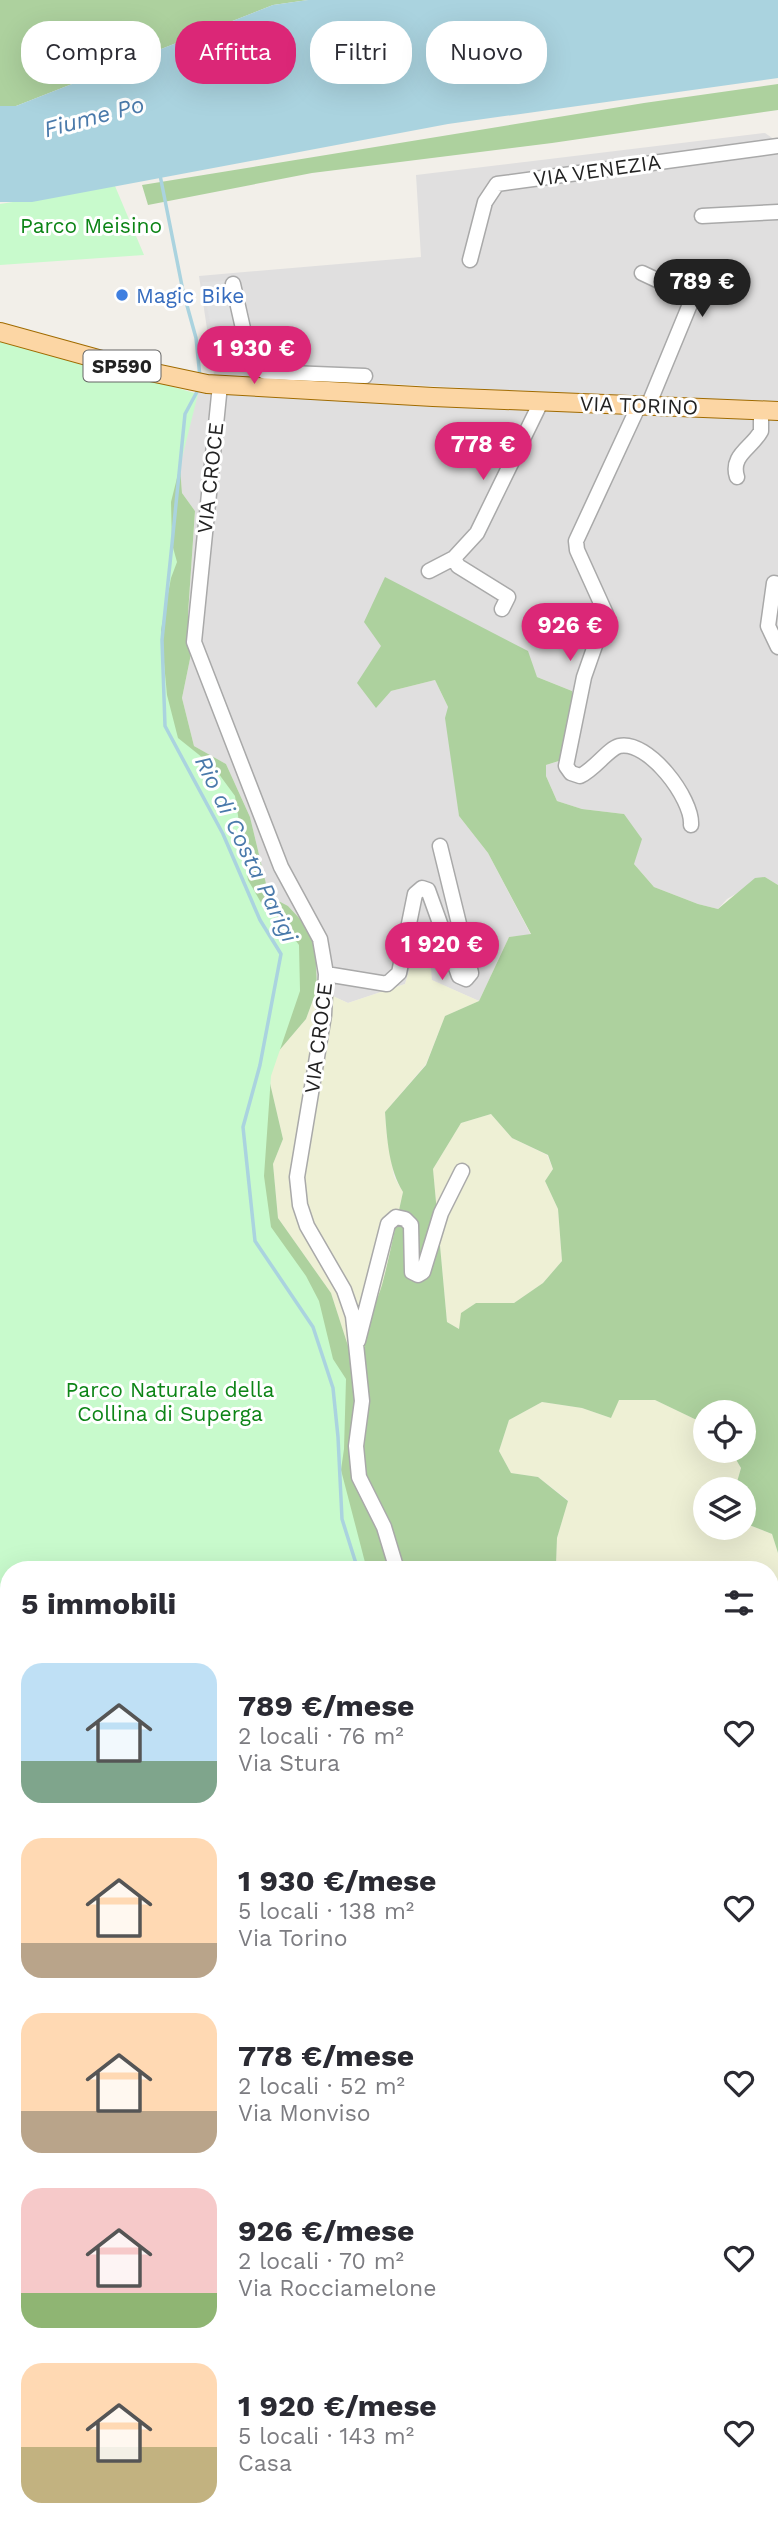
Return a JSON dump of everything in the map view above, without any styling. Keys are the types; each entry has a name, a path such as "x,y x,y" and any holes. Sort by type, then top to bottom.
{"main road":[{"name":"SP590","path":"0,332 117,365 208,383"},
{"name":"VIA TORINO","path":"208,383 326,383 541,402 769,410"}],"street":[{"name":"VIA VENEZIA","path":"470,260 485,202 497,184 778,146"},
{"path":"702,216 778,212"},
{"path":"642,273 693,297 644,406 576,541 577,550 606,614 584,677 566,766 571,773 580,776 592,771 613,749 622,746 636,748 680,788 692,815 691,825"},
{"path":"233,284 244,340 251,364 256,368 326,383 365,376"},
{"name":"VIA CROCE","path":"208,383 194,642 281,867 320,939 326,974 324,1015 297,1177 300,1205 307,1226 344,1290 353,1315 362,1401 356,1446 359,1477 384,1527 394,1561"},
{"path":"429,571 454,558 477,533 541,402"},
{"path":"737,477 734,469 740,455 761,431 769,410"},
{"path":"454,558 458,566 508,597 502,609"},
{"path":"776,639 768,626 774,583 778,584"},
{"path":"326,974 387,984 393,980 400,973 415,894 422,888 428,890 459,976 466,979 471,973 440,846"},
{"path":"355,1345 360,1339 388,1224 396,1217 405,1219 411,1225 412,1272 418,1275 423,1272 441,1213 462,1171"}],"shaded area":[{"path":"765,133 778,142 778,404 214,375 199,276 421,257 416,175"},
{"path":"229,281 247,364 219,366 202,282"},
{"path":"199,386 778,417 778,885 765,877 727,899 718,909 654,887 634,864 624,814 582,809 557,801 546,776 546,765 573,757 572,691 537,677 381,646 391,691 435,680 448,707 459,816 488,853 531,935 509,937 479,1001 431,980 429,945 419,939 405,984 348,1003 317,989 315,935 288,906 269,897 250,817 226,764 194,746 182,698 191,654 188,614 195,511 182,493 179,454"}],"green space":[{"path":"0,0 308,0 273,5 232,21 175,21 175,44 161,49 161,21 21,21 21,84 72,84 16,106 0,106"},
{"path":"778,84 778,110 552,143 312,173 148,205 142,185 644,103"},
{"name":"Parco Meisino","path":"115,186 144,255 0,265 0,204"},
{"name":"Parco Naturale della Collina di Superga","path":"0,338 198,394 171,502 172,544 177,562 171,578 161,630 167,695 178,738 213,766 235,796 248,880 263,906 279,918 299,945 300,991 271,1076 264,1176 271,1227 306,1276 319,1301 333,1359 346,1379 341,1470 365,1561 0,1561"},
{"path":"179,454 182,493 195,511 188,614 191,654 182,698 194,746 226,764 250,817 269,896 288,906 315,935 317,989 306,1019 266,1066 283,1139 273,1164 278,1218 331,1293 349,1349 366,1338 370,1317 385,1274 403,1192 392,1164 385,1112 426,1065 445,1016 479,1001 509,937 531,934 488,853 459,816 445,718 448,707 435,680 391,691 376,708 357,683 381,646 364,622 385,577 528,651 537,677 572,691 578,731 562,760 546,765 546,776 557,801 582,809 624,814 642,839 634,864 654,887 718,909 755,878 765,877 778,885 778,1553 772,1534 756,1528 756,1477 738,1477 741,1468 738,1463 756,1463 756,1400 693,1400 693,1418 655,1400 619,1400 611,1418 582,1408 542,1402 509,1420 499,1451 511,1473 538,1477 568,1501 557,1538 556,1561 0,1561 0,628","holes":["491,1114 512,1138 548,1155 553,1169 545,1181 558,1209 562,1261 543,1283 514,1303 476,1303 461,1313 459,1329 447,1322 433,1169 461,1123"]},
{"path":"419,939 429,945 432,980 479,1001 445,1016 426,1064 385,1112 394,1177 403,1192 383,1282 368,1319 366,1338 349,1349 331,1293 278,1218 273,1164 283,1139 266,1066 306,1019 317,989 348,1003 405,984"},
{"path":"491,1114 512,1138 547,1155 553,1169 545,1181 558,1209 562,1261 543,1283 514,1303 476,1303 462,1313 459,1329 447,1322 433,1169 461,1123"},
{"path":"618,1400 655,1400 693,1418 693,1463 738,1463 741,1468 738,1477 693,1477 693,1540 756,1540 756,1528 772,1534 778,1561 556,1561 557,1538 568,1500 538,1477 511,1473 499,1451 509,1420 542,1402 582,1408 611,1418"}],"water":[{"name":"Fiume Po","path":"308,0 778,0 778,78 448,124 32,202 0,202 0,106 16,106 72,84 161,84 161,49 175,44 175,84 296,84 296,21 232,21 273,5"}],"waterway":[{"name":"Rio di Costa Parigi","path":"160,175 183,291 196,338 200,377"},
{"name":"Rio di Costa Parigi","path":"199,388 185,414 162,640 165,726 223,834 260,920 281,954 260,1065 243,1127 255,1241 313,1327 333,1388 342,1519 355,1561"}],"place":[{"name":"Magic Bike","path":"122,295"}]}
